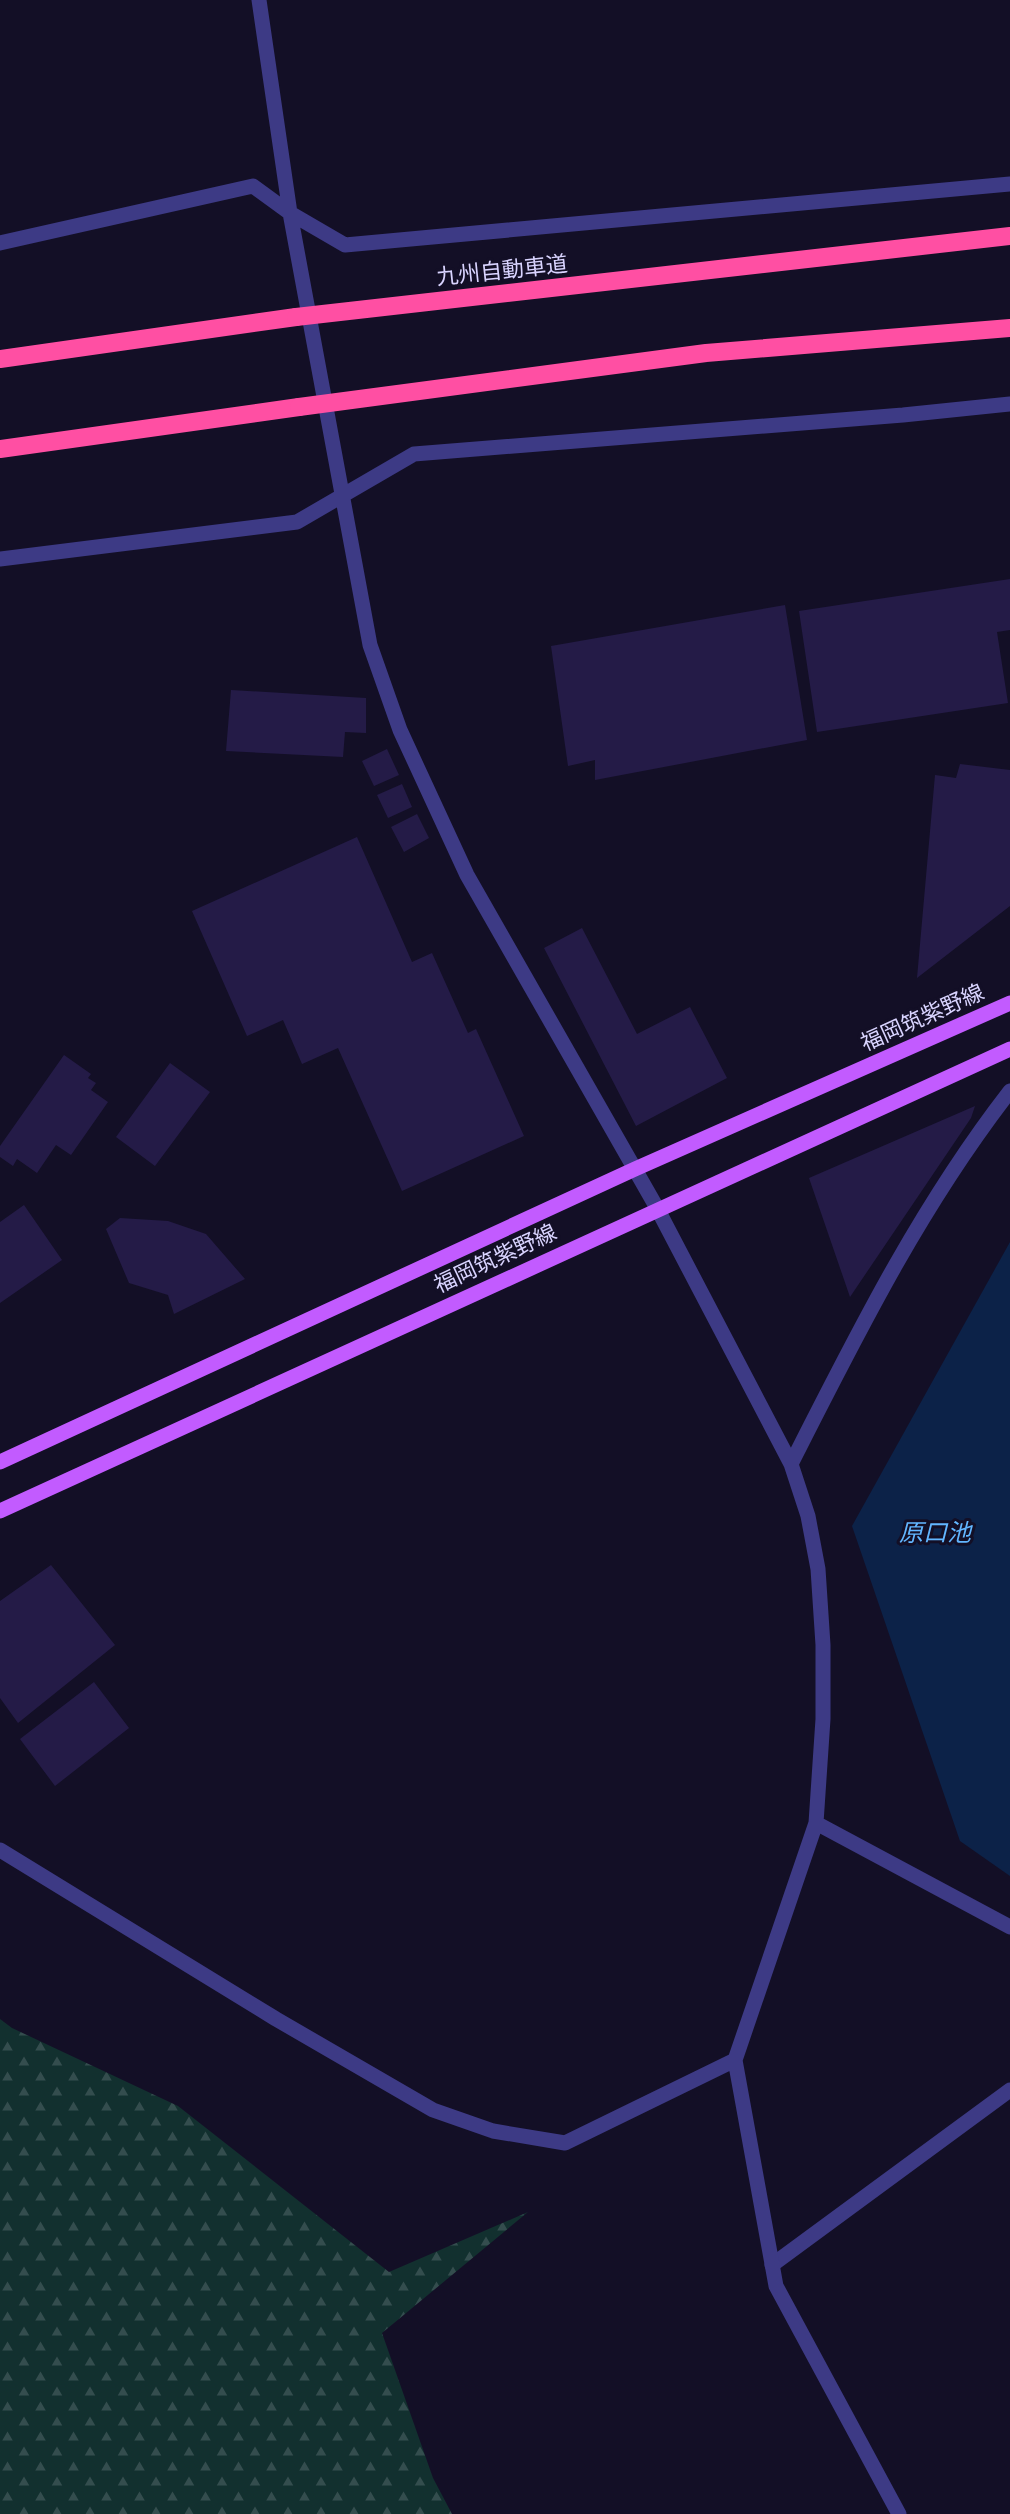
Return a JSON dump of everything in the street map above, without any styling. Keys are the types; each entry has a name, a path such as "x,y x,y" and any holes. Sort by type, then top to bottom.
{"highway":[{"name":"九州自動車道","path":"0,359 296,317 1010,236"},
{"path":"0,449 706,353 1010,328"}],"main road":[{"name":"福岡筑紫野線","path":"0,1462 635,1169 1010,1003"},
{"name":"福岡筑紫野線","path":"0,1511 657,1208 1010,1049"}],"street":[{"path":"259,0 290,213 370,645 400,730 467,875 657,1208 792,1464 808,1516 818,1569 824,1719 816,1823 735,2060 776,2286 899,2514"},
{"path":"0,243 253,186 290,213 345,245 1010,184"},
{"path":"0,559 297,522 343,497 414,453 903,416 1010,404"},
{"path":"792,1464 884,1282 981,1130 1010,1091"},
{"path":"816,1823 1010,1927"},
{"path":"0,1850 276,2019 434,2110 493,2131 565,2143 735,2060"},
{"path":"772,2265 1010,2090"}],"green space":[{"path":"0,2019 12,2028 178,2106 389,2272 528,2212 382,2333 433,2478 452,2514 0,2514"}],"water":[{"name":"原口池","path":"1010,1242 1010,1876 960,1841 852,1526"}],"building":[{"path":"1010,579 1010,630 997,632 1008,703 817,732 799,611"},
{"path":"785,605 807,740 595,780 595,760 568,766 551,646"},
{"path":"231,690 366,698 366,733 345,732 343,757 226,751"},
{"path":"387,749 399,775 374,786 362,761"},
{"path":"960,764 1010,770 1010,906 917,978 935,775 956,778"},
{"path":"402,784 412,807 388,818 377,795"},
{"path":"417,814 429,838 404,852 391,827"},
{"path":"357,837 412,962 432,953 468,1033 476,1029 524,1136 402,1191 338,1048 302,1064 283,1020 247,1036 192,911"},
{"path":"582,928 637,1034 690,1007 727,1078 636,1126 544,948"},
{"path":"64,1055 91,1074 88,1078 96,1083 91,1090 108,1102 71,1155 56,1145 37,1173 17,1159 13,1166 0,1157 0,1146"},
{"path":"170,1063 210,1092 155,1166 116,1137"},
{"path":"975,1106 971,1118 850,1297 809,1178"},
{"path":"24,1205 62,1260 0,1303 0,1222"},
{"path":"120,1218 168,1221 206,1234 245,1279 174,1314 168,1295 129,1283 106,1229"},
{"path":"51,1565 115,1645 18,1723 0,1698 0,1601"},
{"path":"94,1682 129,1728 55,1786 20,1739"}]}
